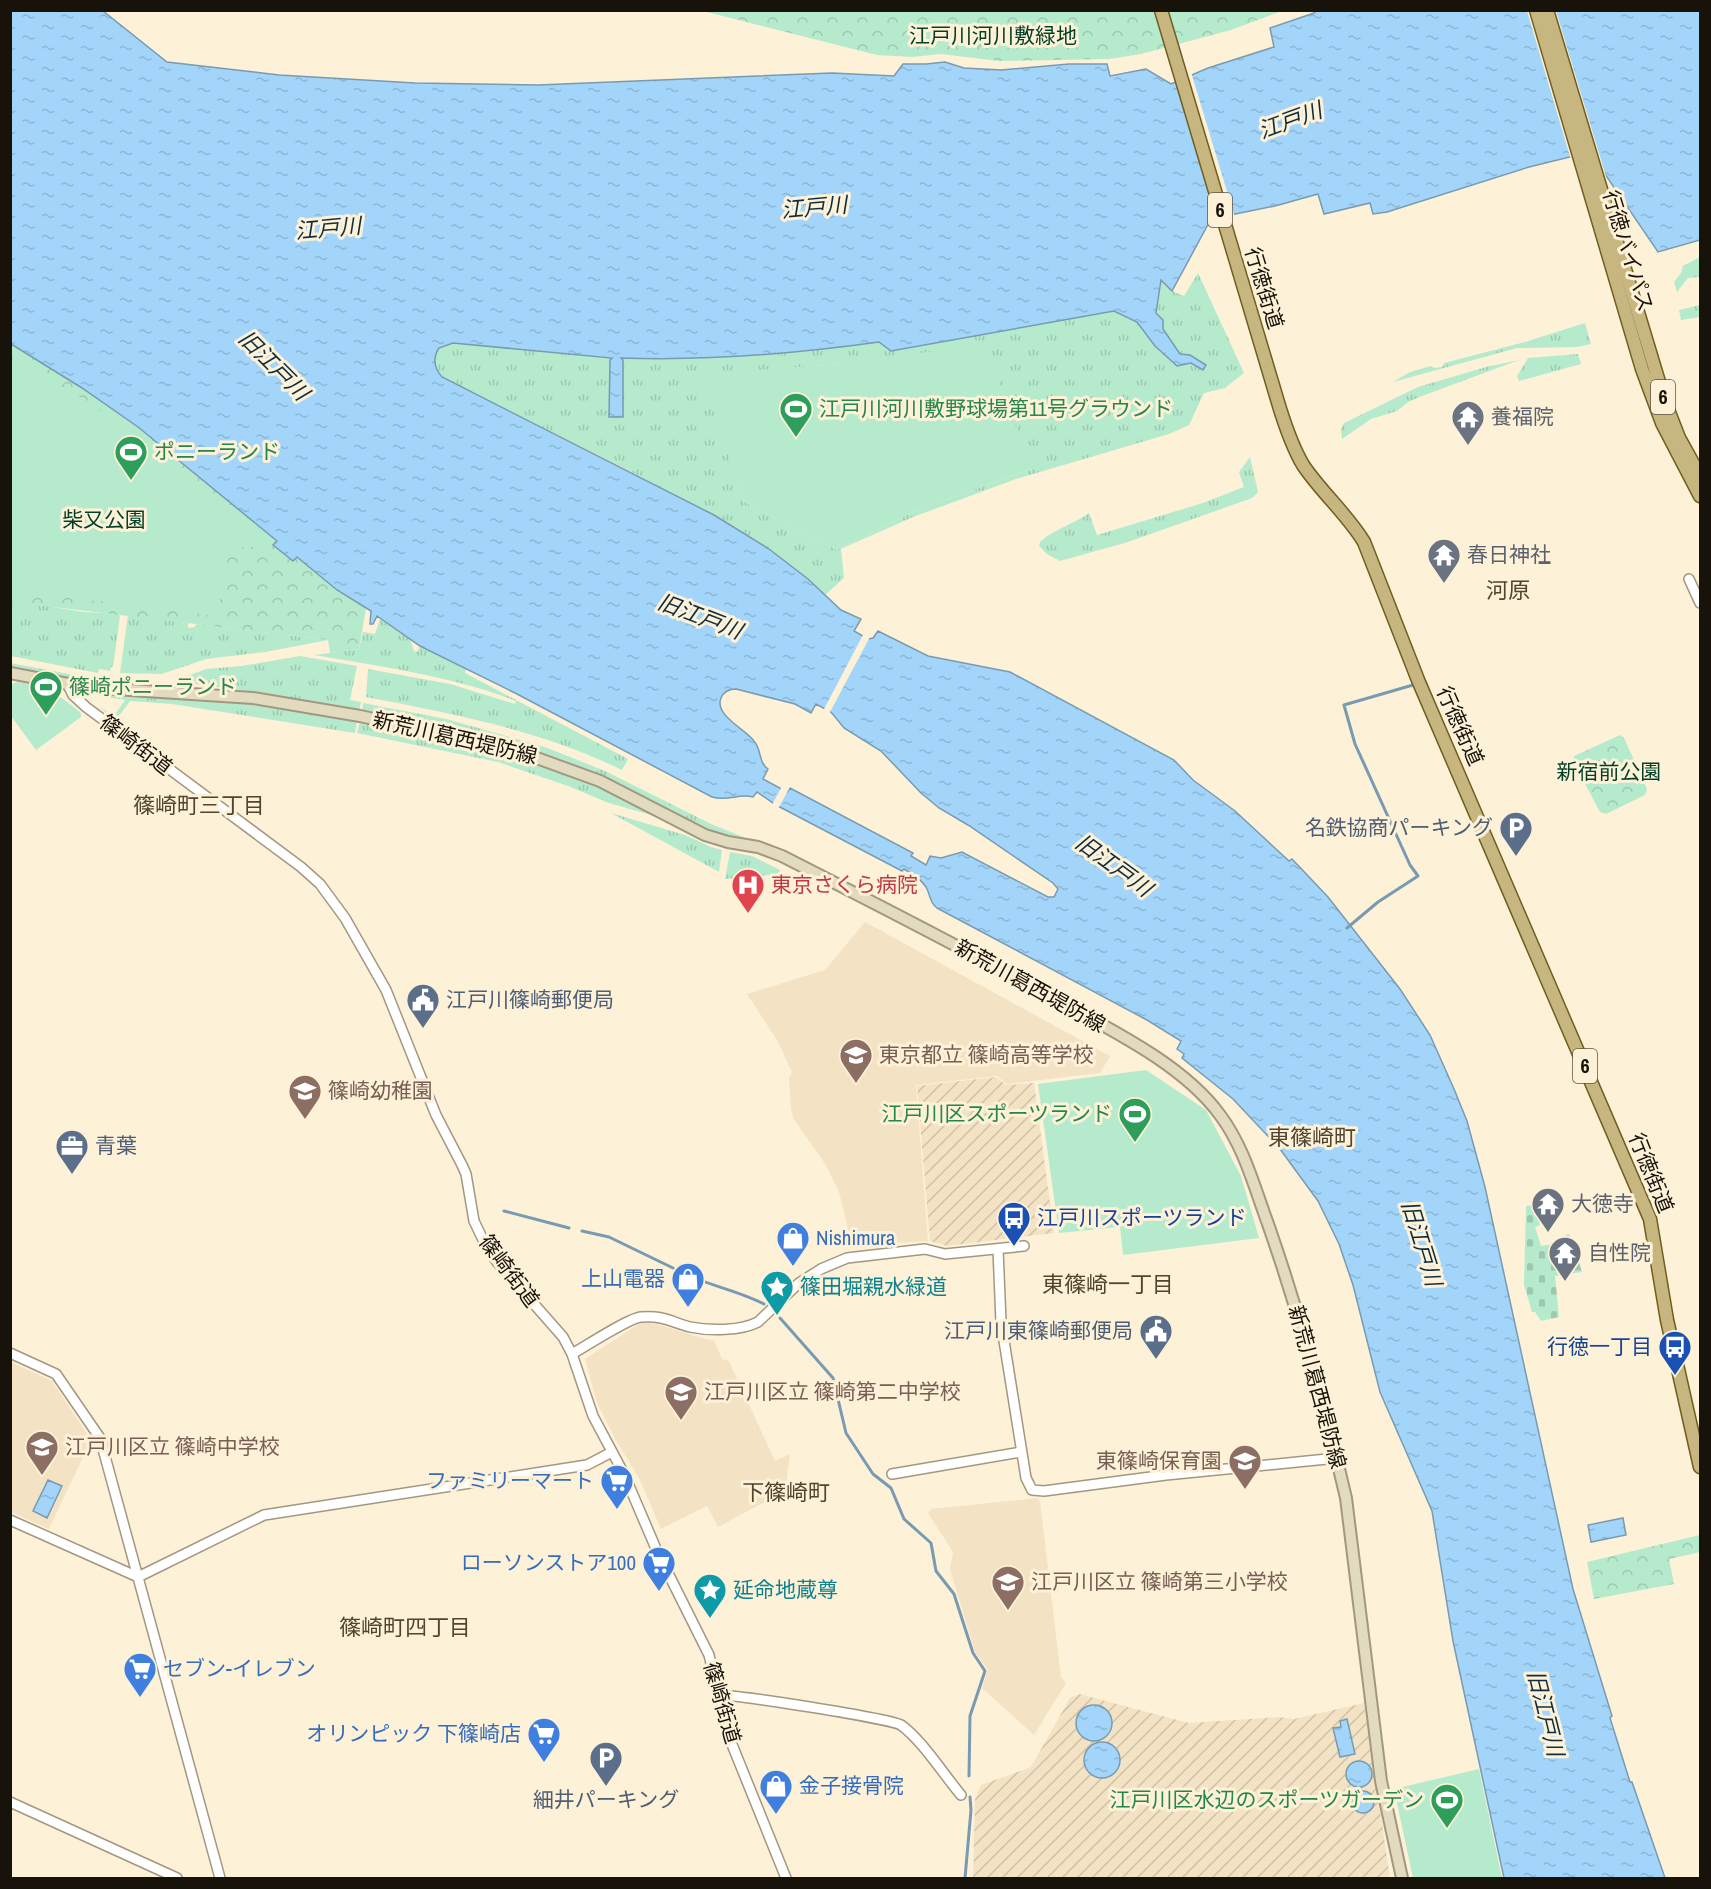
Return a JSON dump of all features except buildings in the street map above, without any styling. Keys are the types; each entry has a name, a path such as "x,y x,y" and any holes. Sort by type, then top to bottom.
{"main road":[{"name":"行徳街道","path":"1161,10 1280,409 1294,446 1303,465 1354,525 1364,542 1424,693 1650,1219 1667,1320 1701,1467"},
{"name":"行徳バイパス","path":"1536,10 1642,369 1670,442 1701,496"},
{"name":"行徳バイパス","path":"1547,10 1665,402 1679,438 1701,477"},
{"path":"10,673 68,685"},
{"name":"新荒川葛西堤防線","path":"68,685 253,698 360,716 471,739 545,759 616,789 705,835 758,847 782,856 926,930 1122,1036 1199,1091 1220,1114 1241,1150 1292,1293 1337,1458 1346,1498 1382,1781 1402,1878"}],"street":[{"path":"1689,579 1701,603"},
{"name":"篠崎街道","path":"68,685 71,693 80,702 302,867 326,892 345,918 386,990 436,1115 466,1174 474,1221 482,1239 496,1262 563,1337 572,1354 592,1416 629,1485 657,1551 709,1655 731,1742 786,1878"},
{"path":"572,1354 638,1317 663,1317 692,1327 737,1330 752,1326 799,1283 821,1269 847,1258 925,1249 945,1254 1024,1246"},
{"path":"998,1249 1001,1322 1027,1484 1032,1490 1037,1492 1160,1475 1337,1458"},
{"path":"10,1353 56,1374 97,1432 220,1878"},
{"path":"10,1520 138,1576 264,1515 587,1465 612,1452"},
{"path":"892,1474 1022,1452"},
{"path":"719,1696 756,1699 897,1723 916,1739 961,1795"},
{"path":"10,1802 177,1878"}],"shaded area":[{"name":"東京都立 篠崎高等学校","path":"865,922 1110,1056 1100,1073 1007,1084 997,1076 916,1085 928,1241 852,1246 839,1192 826,1165 793,1118 789,1078 792,1072 777,1040 747,994 825,970"},
{"path":"996,1077 1006,1085 1034,1083 1054,1233 947,1246 930,1241 917,1086"},
{"name":"江戸川区立 篠崎第二中学校","path":"642,1322 714,1340 722,1359 729,1361 775,1461 790,1454 785,1491 718,1527 707,1506 661,1529 639,1478 615,1439 597,1403 585,1359"},
{"name":"江戸川区立 篠崎中学校","path":"11,1362 52,1381 91,1440 49,1529 11,1512"},
{"name":"江戸川区立 篠崎第三小学校","path":"1037,1498 1040,1501 1061,1677 1066,1683 1034,1735 982,1688 988,1670 975,1652 950,1569 953,1552 928,1513 931,1509"},
{"path":"1079,1694 1189,1723 1278,1717 1294,1719 1364,1703 1390,1878 973,1878 975,1799 981,1785 1031,1767 1070,1698"}],"green space":[{"name":"江戸川河川敷緑地","path":"703,11 1282,11 1231,30 1141,54 1109,59 999,61 941,54 912,57 877,55"},
{"path":"1700,257 1700,277 1688,278 1677,292 1674,282 1683,266"},
{"path":"1198,273 1244,373 1225,388 1204,393 1189,425 1169,434 1016,479 913,517 843,548 841,549 844,578 825,595 782,559 736,529 637,475 442,377 435,361 441,347 453,343 612,358 609,417 622,417 623,361 621,358 750,356 879,342 892,351 1114,311 1137,322 1155,346 1180,355 1163,329 1163,320 1156,313 1161,279 1172,291 1184,296","holes":["842,364 1032,469 919,509 837,550 745,502 702,375"]},
{"path":"1700,305 1700,317 1681,320 1679,310"},
{"path":"1585,323 1591,344 1577,347 1517,348 1393,382 1410,372 1431,366 1442,367 1444,363 1525,342"},
{"name":"柴又公園","path":"10,344 82,388 138,427 278,541 274,546 292,561 297,557 337,590 366,608 359,649 330,653 328,640 11,602"},
{"path":"985,344 1032,469 919,509 837,550 745,502 701,374 842,364"},
{"path":"1578,354 1581,364 1519,381 1517,376 1528,358"},
{"name":"ポニーランド","path":"10,359 81,398 117,421 278,541 273,545 229,549 217,616 11,588"},
{"path":"1519,360 1408,402 1397,411 1371,419 1342,439 1341,429 1344,423 1418,387"},
{"path":"1250,457 1258,492 1252,498 1128,542 1060,561 1047,554 1039,546 1040,542 1051,534 1089,513 1097,535 1203,503 1244,487 1239,472"},
{"path":"11,602 84,612 118,614 120,616 113,667 110,671 99,669 98,673 11,656"},
{"path":"128,615 188,623 188,628 197,624 328,640 265,652 206,659 162,674 120,673"},
{"path":"380,619 410,639 414,651 417,652 420,646 466,669 465,673 628,759 622,770 560,744 528,734 464,717 366,697 368,669 450,684 515,704 516,701 492,692 391,668 315,655 359,649 363,632 375,634"},
{"path":"300,656 357,666 350,700 361,702 359,711 273,695 174,681 206,669 242,666"},
{"path":"10,663 101,680 93,682 57,678 11,667"},
{"name":"篠崎ポニーランド","path":"18,682 52,692 81,713 81,717 36,750 11,716 11,684"},
{"path":"103,693 257,703 357,721 355,733 172,704 130,701 116,720 98,706 114,716 125,700 104,696"},
{"path":"363,703 446,719 545,747 605,771 711,824 746,838 722,836 710,832 620,784 549,756 475,734 362,712"},
{"path":"360,721 513,754 590,783 665,819 609,803 498,762 357,733"},
{"name":"新宿前公園","path":"1620,735 1624,738 1647,789 1645,795 1606,814 1600,812 1573,761 1574,756"},
{"path":"611,813 685,835 722,850 719,872"},
{"path":"730,852 752,856 780,870 780,874 725,879"},
{"name":"江戸川区スポーツランド","path":"1146,1070 1206,1110 1241,1176 1259,1238 1123,1255 1120,1227 1059,1233 1038,1084"},
{"path":"1535,1205 1540,1225 1535,1227 1541,1246 1559,1243 1562,1237 1569,1234 1572,1243 1557,1248 1561,1261 1573,1257 1579,1262 1582,1272 1555,1276 1559,1317 1541,1321 1535,1312 1532,1312 1524,1285 1526,1206"},
{"path":"1700,1535 1700,1552 1669,1559 1674,1584 1594,1599 1587,1562"},
{"name":"江戸川区水辺のスポーツガーデン","path":"1479,1769 1502,1878 1413,1878 1394,1789"}],"water":[{"path":"10,11 103,11 167,62 279,75 415,83 538,85 832,73 894,76 903,64 945,62 964,68 1001,70 1069,64 1107,64 1110,76 1146,69 1171,84 1208,68 1274,47 1270,28 1316,11 1700,11 1700,240 1658,252 1590,152 1529,167 1387,212 1373,214 1370,203 1324,214 1318,194 1275,206 1211,219 1172,291 1161,280 1156,313 1163,320 1163,329 1180,354 1190,355 1206,365 1203,370 1191,363 1177,366 1155,346 1137,322 1114,311 891,351 879,342 750,356 621,358 623,360 623,417 609,417 610,360 612,358 453,343 439,348 435,360 437,370 442,377 714,515 769,549 808,579 841,610 861,619 854,631 868,639 873,638 878,631 928,656 1010,672 1174,760 1193,780 1235,811 1289,861 1292,859 1328,897 1400,989 1430,1035 1467,1121 1485,1187 1573,1589 1630,1782 1632,1782 1665,1878 1504,1878 1453,1641 1432,1511 1380,1392 1353,1285 1339,1244 1318,1201 1280,1149 1233,1099 1182,1058 1184,1054 1177,1049 1181,1041 1147,1020 937,908 924,884 911,873 904,869 902,871 776,805 757,792 753,797 723,799 712,797 517,694 420,646 377,616 373,624 370,624 371,611 337,590 297,557 293,561 273,545 277,541 138,427 82,388 11,344","holes":["736,689 795,704 811,713 816,704 831,712 844,728 881,751 921,793 939,808 1053,883 1058,889 1054,897 1048,897 962,852 941,858 930,856 926,865 911,856 913,853 790,788 787,792 763,779 768,769 763,763 756,744 726,716 720,704 721,698 727,691"]},
{"path":"48,1480 62,1486 47,1518 33,1511"},
{"path":"1623,1518 1626,1535 1591,1542 1588,1525"},
{"path":"1094,1705 1107,1710 1112,1723 1107,1736 1094,1741 1081,1736 1076,1723 1081,1710"},
{"path":"1347,1719 1355,1754 1340,1757 1333,1728 1341,1727 1340,1721"},
{"path":"1102,1742 1115,1747 1120,1760 1115,1773 1102,1778 1089,1773 1084,1760 1089,1747"},
{"path":"1359,1761 1368,1765 1372,1774 1368,1783 1359,1787 1350,1783 1346,1774 1350,1765"},
{"path":"1363,1791 1371,1794 1374,1802 1371,1810 1363,1813 1355,1810 1352,1802 1355,1794"}],"pier":[{"path":"1527,11 1556,11 1608,183 1589,156 1571,160"},
{"path":"1191,72 1235,218 1218,221 1175,78"},
{"path":"864,633 871,635 829,714 823,711"},
{"path":"791,785 778,809 772,805 782,786 786,788"}],"waterway":[{"path":"1347,928 1378,902 1418,876 1410,865 1355,744 1344,705 1413,685"},
{"path":"504,1211 569,1228"},
{"path":"582,1231 609,1237 673,1268"},
{"path":"685,1274 764,1304"},
{"path":"780,1318 833,1378 846,1433 873,1474 891,1488 904,1519 931,1543 936,1571 954,1594 973,1653 985,1671 970,1716 969,1776"},
{"path":"965,1878 970,1797"}],"place":[{"name":"江戸川河川敷野球場第11号グラウンド","path":"796,438"},
{"name":"養福院","path":"1468,446"},
{"name":"ポニーランド","path":"131,481"},
{"name":"春日神社","path":"1444,584"},
{"name":"篠崎ポニーランド","path":"46,716"},
{"name":"名鉄協商パーキング","path":"1516,857"},
{"name":"東京さくら病院","path":"748,914"},
{"name":"江戸川篠崎郵便局","path":"423,1029"},
{"name":"東京都立 篠崎高等学校","path":"856,1084"},
{"name":"篠崎幼稚園","path":"305,1120"},
{"name":"江戸川区スポーツランド","path":"1135,1143"},
{"name":"青葉","path":"72,1175"},
{"name":"大徳寺","path":"1548,1233"},
{"name":"江戸川スポーツランド","path":"1014,1247"},
{"name":"Nishimura","path":"793,1267"},
{"name":"自性院","path":"1565,1282"},
{"name":"上山電器","path":"688,1308"},
{"name":"篠田堀親水緑道","path":"777,1316"},
{"name":"江戸川東篠崎郵便局","path":"1156,1360"},
{"name":"行徳一丁目","path":"1675,1376"},
{"name":"江戸川区立 篠崎第二中学校","path":"681,1421"},
{"name":"江戸川区立 篠崎中学校","path":"42,1476"},
{"name":"東篠崎保育園","path":"1245,1490"},
{"name":"ファミリーマート","path":"617,1510"},
{"name":"ローソンストア100","path":"659,1592"},
{"name":"江戸川区立 篠崎第三小学校","path":"1008,1611"},
{"name":"延命地蔵尊","path":"710,1619"},
{"name":"セブン-イレブン","path":"140,1698"},
{"name":"オリンピック 下篠崎店","path":"544,1763"},
{"name":"細井パーキング","path":"606,1787"},
{"name":"金子接骨院","path":"776,1815"},
{"name":"江戸川区水辺のスポーツガーデン","path":"1447,1829"}],"district":[{"name":"河原","path":"1508,590"},
{"name":"篠崎町三丁目","path":"199,805"},
{"name":"東篠崎町","path":"1312,1137"},
{"name":"東篠崎一丁目","path":"1108,1284"},
{"name":"下篠崎町","path":"786,1492"},
{"name":"篠崎町四丁目","path":"405,1627"}],"water label":[{"name":"江戸川","path":"1290,120"},
{"name":"江戸川","path":"814,207"},
{"name":"江戸川","path":"328,228"},
{"name":"旧江戸川","path":"274,365"},
{"name":"旧江戸川","path":"700,616"},
{"name":"旧江戸川","path":"1114,865"},
{"name":"旧江戸川","path":"1422,1243"},
{"name":"旧江戸川","path":"1546,1713"}]}
